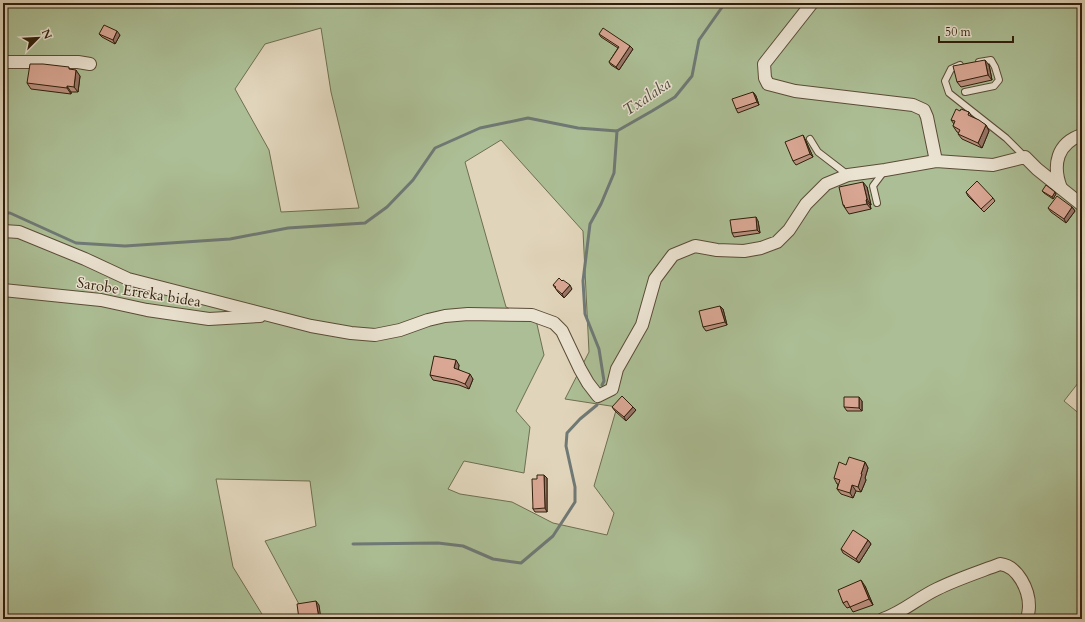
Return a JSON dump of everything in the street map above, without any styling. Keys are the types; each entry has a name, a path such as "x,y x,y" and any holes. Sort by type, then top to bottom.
{"street":[{"path":"812,3 764,64 765,78 768,84 796,90 913,106 924,110 927,117 936,161"},
{"path":"3,62 78,62 90,64"},
{"path":"1061,188 1056,177 1058,156 1064,146 1075,137 1082,136"},
{"path":"3,231 19,232 128,279 334,331 375,335 400,330 428,320 445,316 468,314 532,315 554,323 562,331 580,369 598,396 612,389 617,369 642,324 655,279 673,255 695,246 717,250 744,251 762,248 777,242 789,230 806,204 826,184 848,175 936,161 993,165 1025,157 1037,169 1082,205"},
{"name":"Sarobe Erreka bidea","path":"3,290 101,300 147,310 209,319 270,315"},
{"path":"883,619 896,615 920,598 938,588 1000,564 1008,565 1018,575 1025,590 1029,606 1027,619"}],"lane":[{"path":"965,92 994,86 999,80 991,60 959,65 951,69 945,81 949,93 1006,138 1025,157"},
{"path":"810,140 818,152 848,175"},
{"path":"877,203 873,186 885,170"}],"green space":[{"path":"3,3 1082,3 1082,378 1064,401 1082,416 1082,619 307,619 265,541 316,526 310,481 216,479 233,567 265,619 3,619","holes":["321,28 331,92 359,208 281,212 269,150 235,89 265,44","501,140 583,231 589,352 565,399 617,407 594,486 614,513 607,535 553,523 512,502 460,494 448,489 464,461 524,473 530,427 516,411 544,355 536,320 506,307 465,162"]}],"building":[{"path":"104,25 117,31 113,40 99,34"},
{"path":"603,28 630,46 616,67 609,62 619,47 599,34"},
{"path":"985,60 988,75 957,82 953,66"},
{"path":"30,64 69,67 69,69 76,70 74,87 67,86 67,88 27,83"},
{"path":"753,92 757,102 736,109 732,99"},
{"path":"956,109 969,112 968,115 986,125 978,143 958,134 960,130 953,126 955,121 951,120"},
{"path":"803,135 810,154 793,161 785,142"},
{"path":"977,181 993,198 981,209 966,192"},
{"path":"863,182 867,204 845,208 839,187"},
{"path":"1046,185 1055,192 1052,197 1042,191"},
{"path":"1057,196 1072,207 1064,219 1048,208"},
{"path":"756,217 757,230 732,233 730,220"},
{"path":"559,278 570,285 562,294 553,285"},
{"path":"720,306 725,322 703,327 699,311"},
{"path":"434,356 456,360 454,368 470,374 465,384 455,380 430,375"},
{"path":"622,396 633,407 624,417 612,407"},
{"path":"844,397 859,397 859,408 844,407"},
{"path":"849,457 865,462 858,487 852,485 850,493 837,489 840,480 834,478 839,462 846,465"},
{"path":"537,475 544,475 545,508 533,509 532,479 537,479"},
{"path":"853,530 868,540 856,559 841,549"},
{"path":"861,580 869,599 850,607 847,601 843,603 838,590"},
{"path":"316,601 319,618 299,619 297,604"}],"waterway":[{"name":"Txalaka","path":"3,213 10,213 76,243 125,246 230,239 288,228 365,223 387,207 413,180 435,148 480,128 528,118 578,128 617,131 675,97 692,76 699,40 725,3"},
{"path":"602,385 604,381 599,349 585,314 583,281 590,224 601,204 614,173 617,131"},
{"path":"353,544 438,543 463,546 493,559 521,563 553,536 575,502 575,487 566,446 567,433 580,419 597,405"}]}
